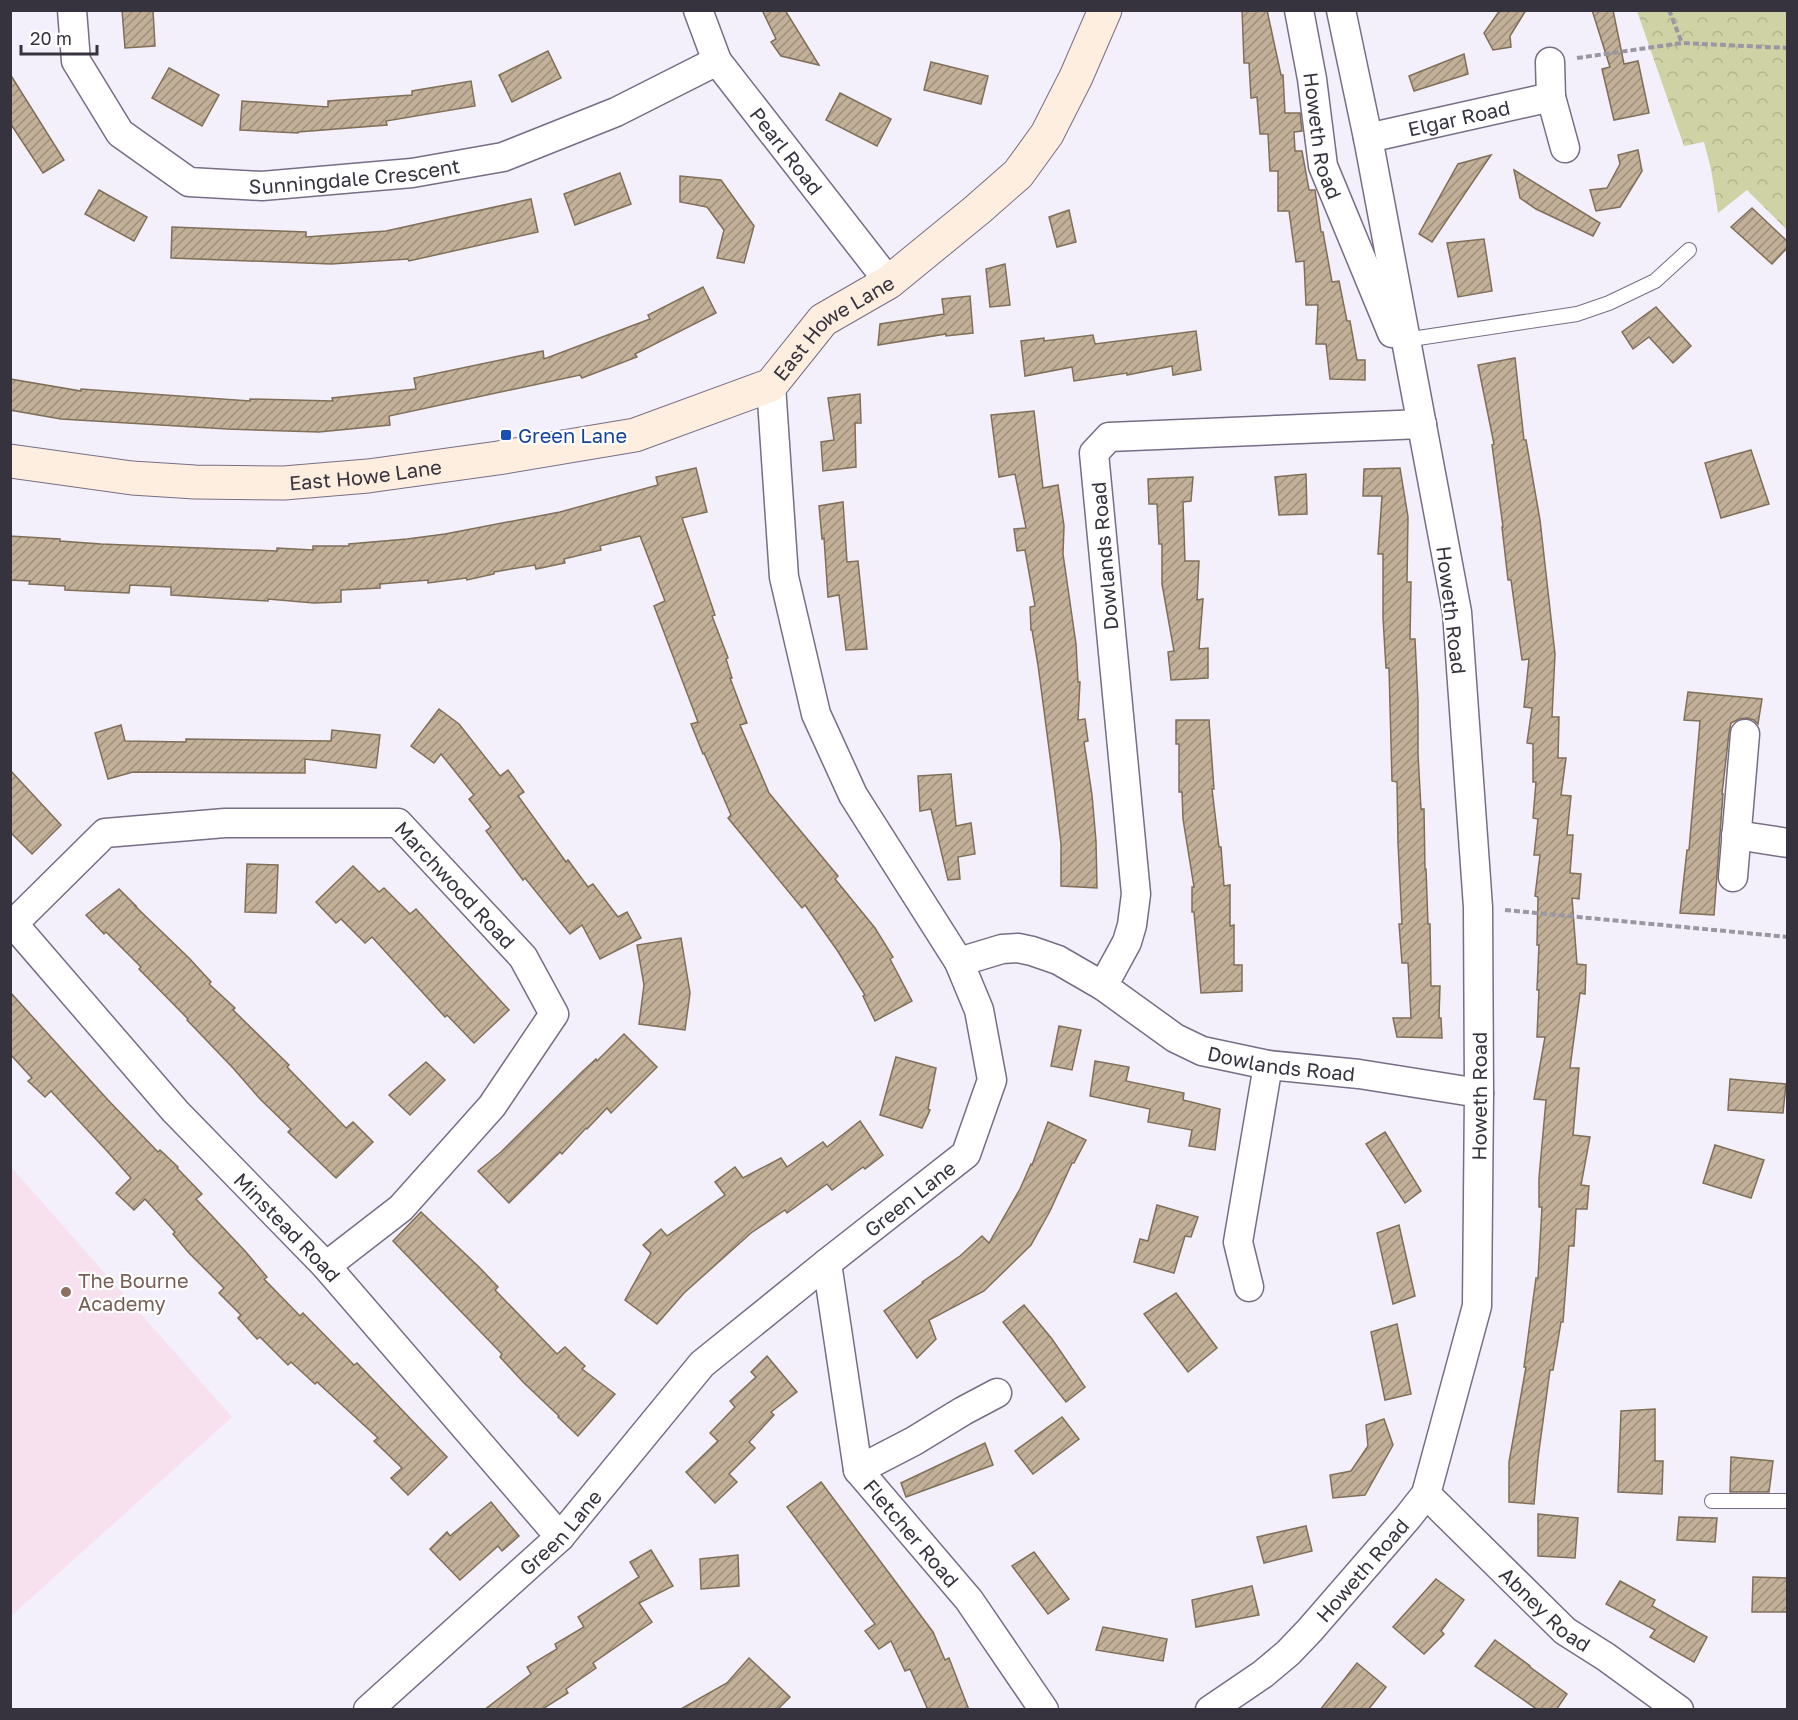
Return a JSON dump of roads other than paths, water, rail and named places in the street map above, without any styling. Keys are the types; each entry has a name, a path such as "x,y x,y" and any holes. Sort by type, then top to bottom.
{"street":[{"name":"Sunningdale Crescent","path":"72,10 76,61 120,133 189,182 262,186 411,173 503,157 616,112 717,61"},
{"name":"Pearl Road","path":"698,10 717,61 889,282"},
{"name":"East Howe Lane","path":"10,461 132,478 195,482 284,483 368,476 498,458 635,435 771,385 823,320 889,282 1018,174 1047,134 1076,77 1105,10"},
{"name":"Howeth Road","path":"1299,10 1312,79 1323,166 1414,387"},
{"name":"Howeth Road","path":"1210,1710 1263,1674 1288,1653 1426,1494 1477,1306 1478,907 1457,612 1368,138 1341,10"},
{"path":"1550,62 1551,97 1565,148"},
{"name":"Elgar Road","path":"1368,138 1551,97"},
{"name":"Green Lane","path":"368,1710 560,1537 702,1364 826,1263 966,1154 992,1080 979,1010 959,962 853,795 816,714 784,577 771,385"},
{"name":"Dowlands Road","path":"1103,986 1127,942 1136,894 1094,453 1109,437 1422,424"},
{"path":"1733,877 1745,734"},
{"name":"Marchwood Road","path":"12,922 105,833 225,823 398,823 493,924 523,957 554,1014 492,1106 400,1208 326,1266"},
{"path":"1736,835 1788,843"},
{"name":"Minstead Road","path":"12,922 175,1111 326,1266 560,1537"},
{"name":"Dowlands Road","path":"959,962 1002,949 1018,948 1032,951 1058,960 1103,986 1175,1038 1202,1051 1268,1065 1359,1074 1479,1094"},
{"path":"1249,1287 1238,1242 1268,1065"},
{"name":"Fletcher Road","path":"826,1263 858,1470 969,1600 1044,1710"},
{"path":"858,1470 997,1393"},
{"name":"Abney Road","path":"1426,1494 1565,1631 1606,1657 1679,1710"}],"lane":[{"path":"1405,340 1576,314 1609,303 1655,281 1689,250"},
{"path":"1712,1501 1788,1501"}],"place":[{"name":"Green Lane","path":"506,435"},
{"name":"The Bourne Academy","path":"66,1292"}]}
